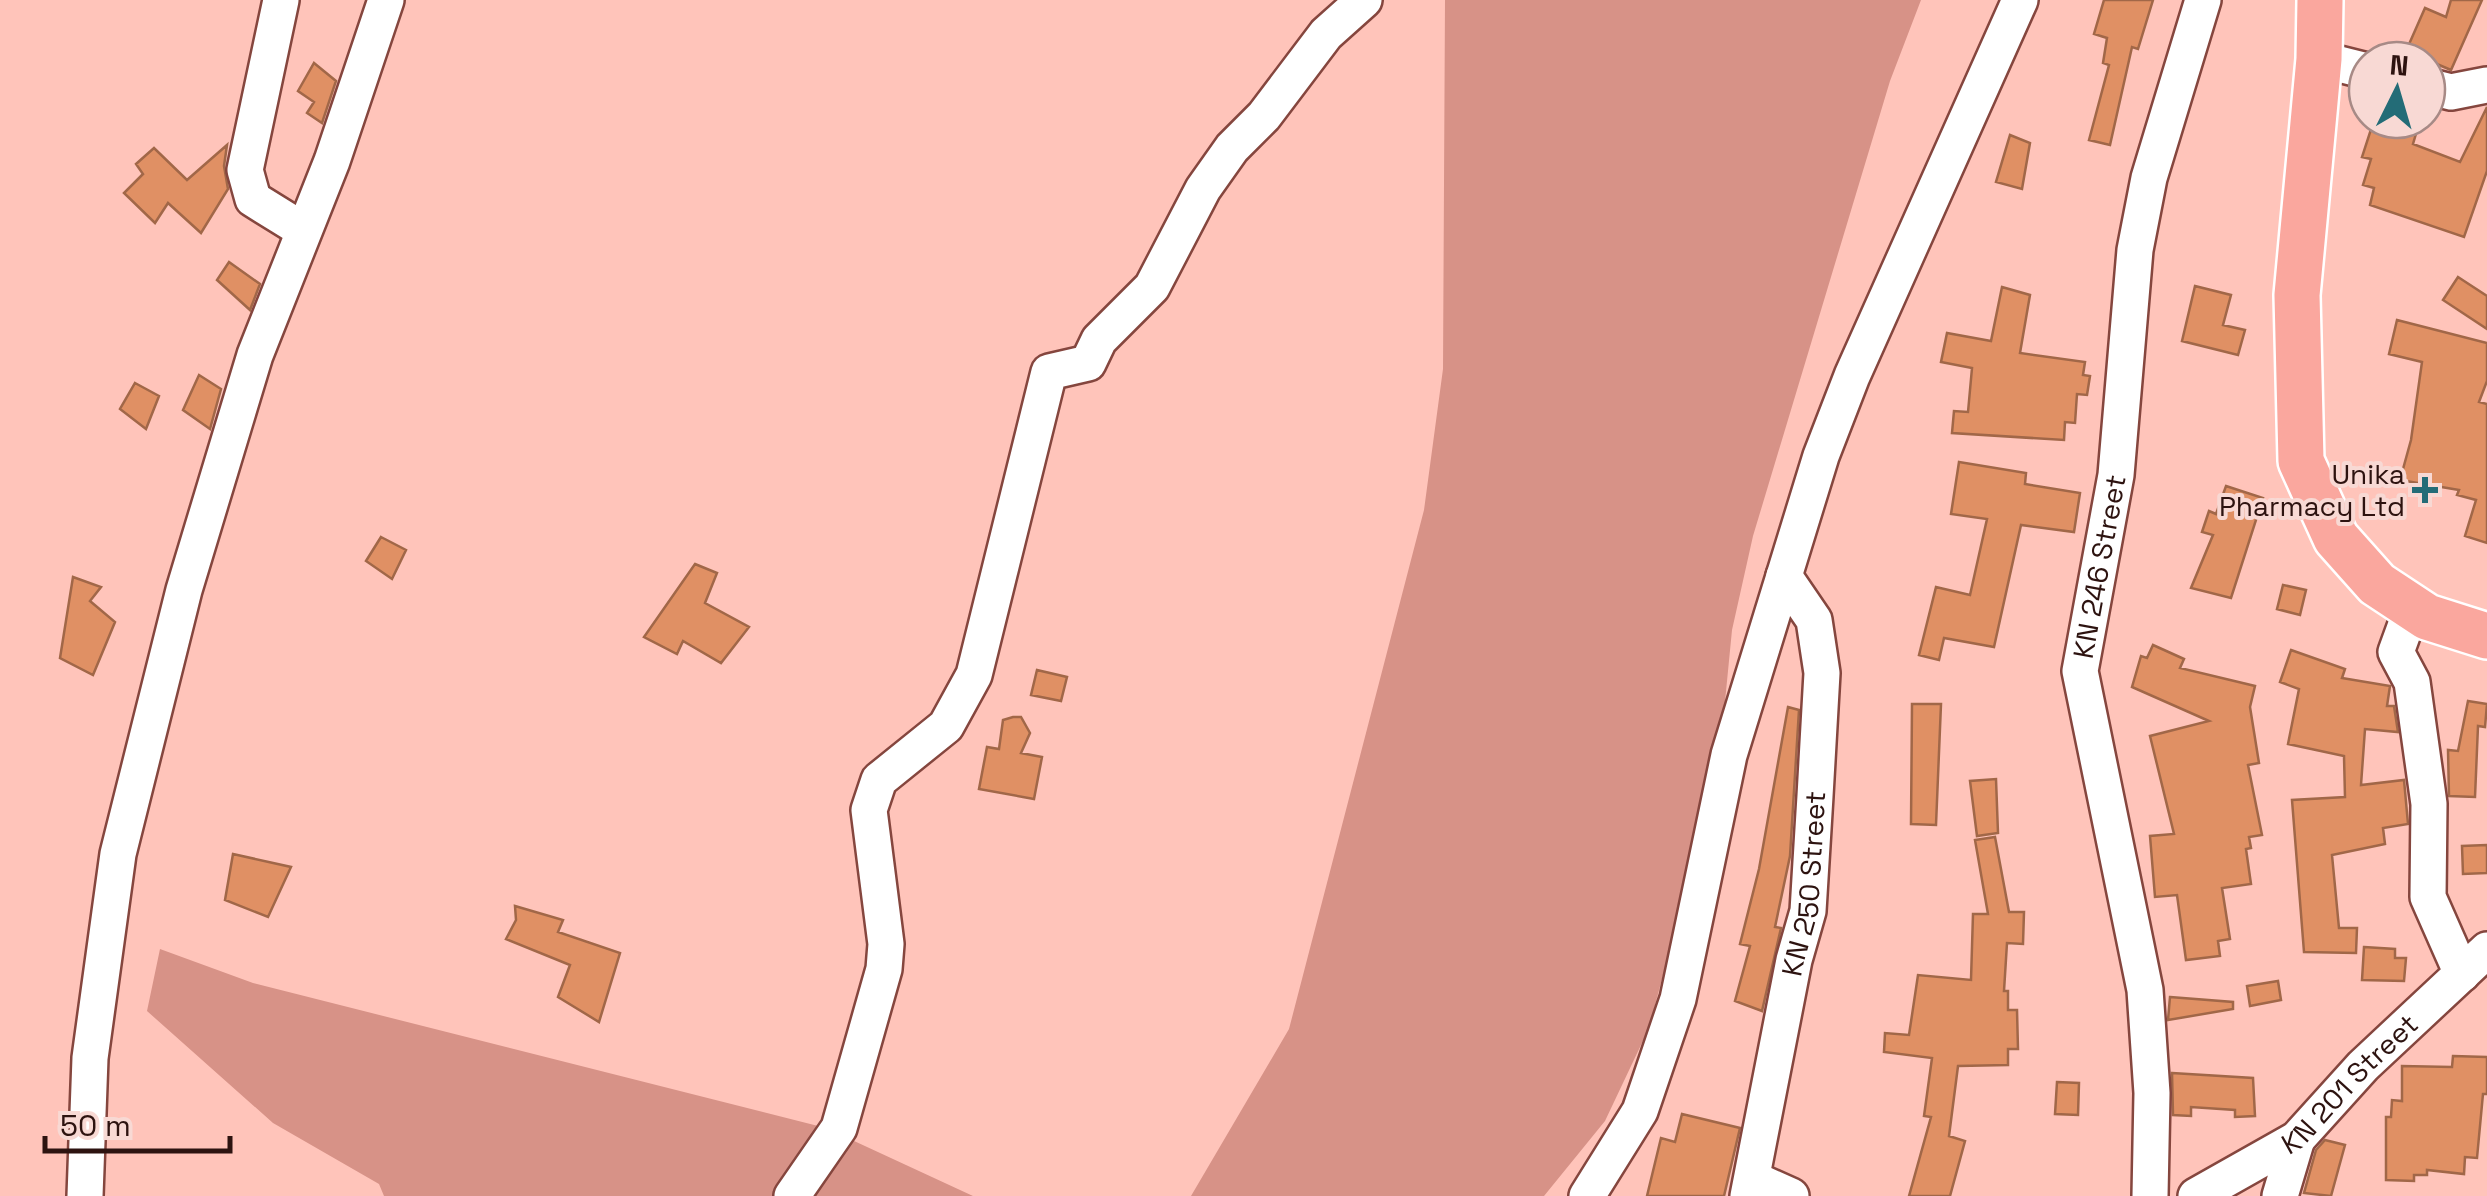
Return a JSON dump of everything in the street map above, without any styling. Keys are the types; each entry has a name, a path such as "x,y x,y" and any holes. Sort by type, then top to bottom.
{"main road":[{"path":"2320,0 2319,59 2297,295 2300,461 2336,538 2377,584 2412,608 2457,629 2487,636"}],"street":[{"path":"281,0 245,170 253,199 303,230"},
{"path":"84,1196 90,1058 118,854 190,572 254,356 386,0"},
{"path":"792,1196 838,1128 884,969 886,944 869,810 879,780 946,726 974,675 1049,372 1088,363 1099,340 1152,287 1204,189 1232,148 1264,116 1326,34 1364,0"},
{"path":"1588,1196 1640,1112 1678,999 1729,755 1852,376 2020,0"},
{"name":"KN 246 Street","path":"2150,1196 2152,1092 2144,990 2080,671 2116,475 2125,338 2138,232 2148,178 2203,0"},
{"path":"2319,59 2347,66"},
{"path":"2447,91 2487,85"},
{"name":"KN 250 Street","path":"1751,1188 1794,960 1808,910 1822,673 1814,620 1784,576"},
{"path":"2412,608 2396,652 2412,682 2430,804 2428,897 2475,962"},
{"name":"KN 201 Street","path":"2196,1196 2297,1139 2363,1066 2475,962"},
{"path":"2280,1196 2297,1139"},
{"path":"1751,1188 1791,1196"}],"shaded area":[{"path":"1445,0 1921,0 1890,81 1753,536 1732,630 1719,763 1649,1028 1605,1121 1544,1196 1191,1196 1289,1029 1424,510 1443,369"},
{"path":"160,949 253,983 826,1128 973,1196 384,1196 379,1184 273,1123 147,1011"}],"building":[{"path":"2104,0 2153,0 2138,49 2132,47 2110,145 2089,140 2109,65 2103,63 2107,38 2094,34"},
{"path":"2451,0 2482,0 2451,70 2447,68 2447,40 2411,40 2425,8 2446,17"},
{"path":"314,63 336,81 322,123 307,113 314,102 298,91"},
{"path":"2487,107 2487,171 2464,237 2370,205 2374,188 2363,185 2371,159 2362,157 2368,140 2414,140 2413,144 2460,162"},
{"path":"2010,135 2030,143 2022,189 1996,182"},
{"path":"227,145 224,166 228,189 201,233 168,203 155,223 124,193 143,174 136,164 154,148 187,180"},
{"path":"229,262 260,284 250,310 217,280"},
{"path":"2458,277 2487,296 2487,329 2443,300"},
{"path":"2195,286 2231,295 2223,325 2245,330 2238,355 2182,341"},
{"path":"2002,287 2030,295 2020,353 2085,362 2083,375 2090,376 2087,395 2077,394 2075,423 2065,422 2064,440 1952,433 1954,411 1968,412 1972,368 1941,362 1947,333 1991,341"},
{"path":"2397,320 2487,343 2487,381 2479,402 2487,404 2487,543 2465,536 2476,500 2457,495 2459,490 2400,480 2411,440 2422,362 2389,354"},
{"path":"199,375 221,389 210,429 183,410"},
{"path":"135,383 159,396 146,429 120,409"},
{"path":"1959,462 2026,473 2025,484 2080,493 2074,532 2021,525 1994,647 1944,638 1939,660 1919,655 1936,587 1970,595 1987,519 1951,514"},
{"path":"2226,486 2263,498 2231,598 2191,588 2213,535 2202,532 2209,511 2216,514"},
{"path":"381,537 406,550 392,579 366,561"},
{"path":"695,564 717,573 705,603 749,627 721,663 683,641 677,654 644,637"},
{"path":"73,577 101,587 90,601 115,622 93,675 60,658"},
{"path":"2283,585 2306,590 2300,615 2277,609"},
{"path":"2153,645 2184,659 2180,668 2255,686 2250,707 2259,763 2248,765 2262,835 2249,837 2251,848 2246,849 2251,884 2222,888 2230,939 2218,941 2220,956 2186,960 2177,895 2155,897 2150,836 2174,834 2150,736 2209,721 2132,687 2141,656 2147,658"},
{"path":"2291,650 2345,669 2342,678 2390,686 2387,706 2394,706 2398,732 2365,729 2361,785 2404,780 2408,824 2383,828 2385,844 2332,855 2339,928 2357,928 2356,953 2304,952 2292,800 2345,797 2344,756 2288,744 2299,689 2280,682"},
{"path":"1037,670 1067,677 1061,701 1031,695"},
{"path":"2468,701 2487,704 2485,727 2478,726 2475,797 2449,796 2448,750 2458,751"},
{"path":"1912,704 1941,704 1936,825 1911,824"},
{"path":"1788,707 1799,710 1790,856 1775,927 1781,928 1762,1011 1735,1001 1750,946 1740,944 1759,869"},
{"path":"1021,717 1030,733 1021,753 1042,757 1034,799 979,789 987,747 999,749 1003,720"},
{"path":"1996,779 1998,833 1977,836 1970,781"},
{"path":"1995,837 2009,912 2024,912 2023,944 2007,943 2004,991 2008,991 2008,1010 2017,1010 2018,1049 2008,1049 2008,1065 1958,1066 1949,1136 1965,1141 1950,1196 1909,1196 1931,1117 1924,1116 1932,1058 1884,1052 1885,1033 1909,1035 1918,975 1971,980 1973,914 1988,914 1975,840"},
{"path":"2487,845 2487,873 2463,874 2462,846"},
{"path":"233,854 291,867 268,917 225,900"},
{"path":"515,906 563,920 558,932 620,953 599,1022 558,997 570,965 506,939 516,920"},
{"path":"2364,947 2395,949 2395,958 2406,958 2404,981 2362,980"},
{"path":"2278,981 2281,1000 2250,1006 2247,986"},
{"path":"2170,997 2233,1002 2233,1009 2168,1020"},
{"path":"2453,1056 2487,1057 2487,1094 2483,1094 2477,1158 2465,1157 2464,1174 2427,1170 2427,1175 2414,1175 2414,1181 2386,1180 2386,1117 2391,1117 2392,1100 2402,1101 2402,1066 2452,1067"},
{"path":"2172,1073 2253,1078 2255,1116 2235,1117 2235,1110 2191,1107 2191,1116 2173,1115"},
{"path":"2057,1082 2079,1083 2078,1115 2055,1114"},
{"path":"1682,1114 1740,1128 1724,1196 1647,1196 1661,1138 1675,1142"},
{"path":"2325,1140 2345,1145 2331,1196 2304,1193 2316,1150"}],"place":[{"name":"Unika Pharmacy Ltd","path":"2425,490"}]}
